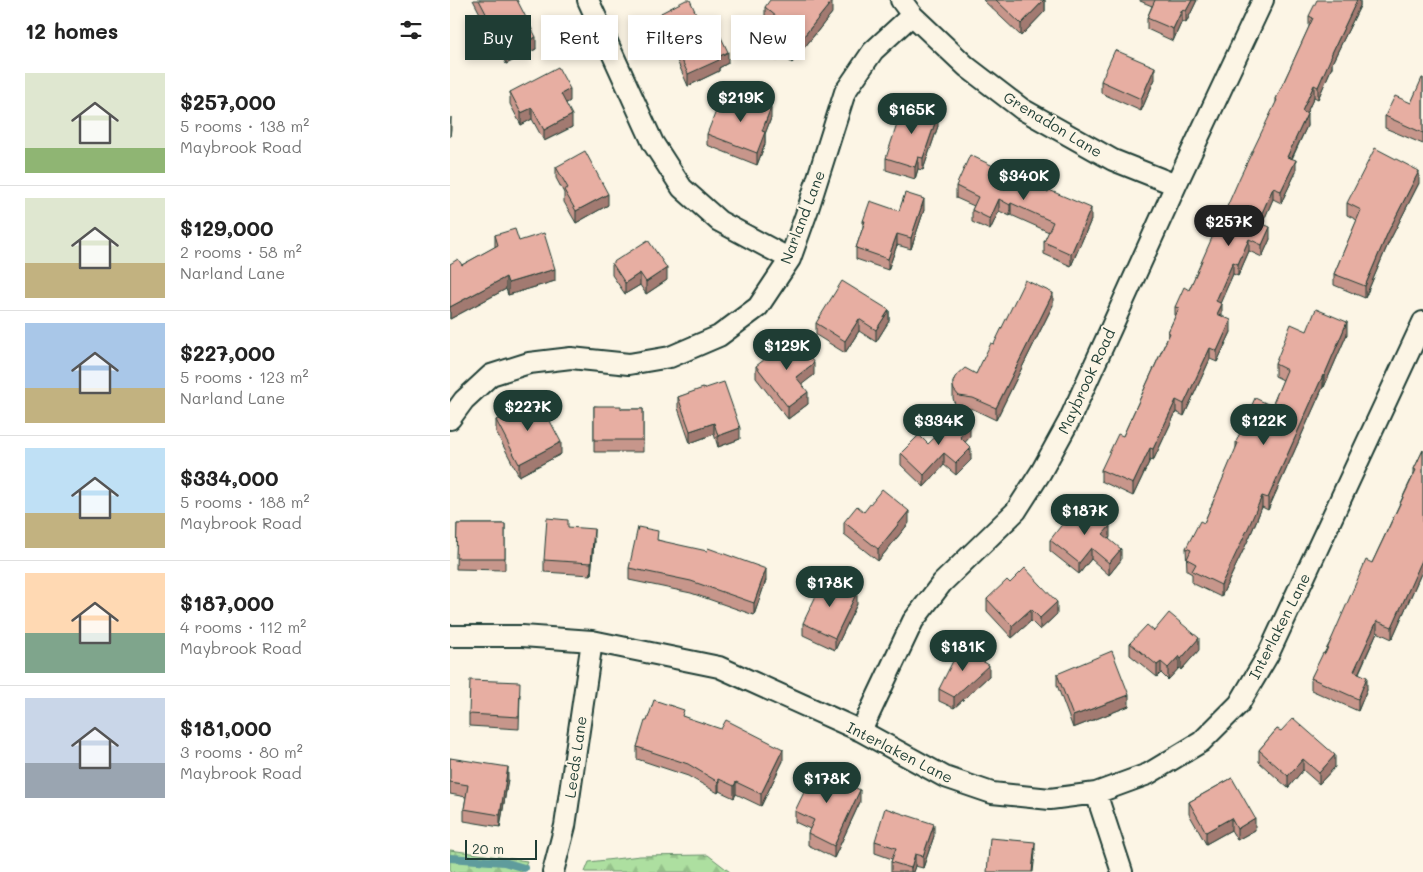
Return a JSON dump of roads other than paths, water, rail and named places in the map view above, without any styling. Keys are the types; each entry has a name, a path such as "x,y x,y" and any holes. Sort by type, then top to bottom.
{"street":[{"path":"588,0 653,143 682,188 719,221 790,259"},
{"name":"Maybrook Road","path":"861,730 913,621 942,583 1016,511 1041,472 1069,421 1176,185 1263,0"},
{"name":"Narland Lane","path":"450,419 464,400 491,375 529,363 571,358 629,364 670,357 719,336 758,307 790,259 845,92 873,51 907,8"},
{"name":"Grenadon Lane","path":"907,8 967,66 1022,109 1113,160 1176,185"},
{"name":"Interlaken Lane","path":"450,636 522,636 592,641 719,667 861,730 945,777 992,792 1050,799 1096,793 1148,774 1201,742 1239,704 1268,655 1423,322"},
{"name":"Leeds Lane","path":"553,872 565,826 592,641"},
{"path":"1096,793 1122,872"}],"waterway":[{"path":"450,858 504,862 524,868"}]}
